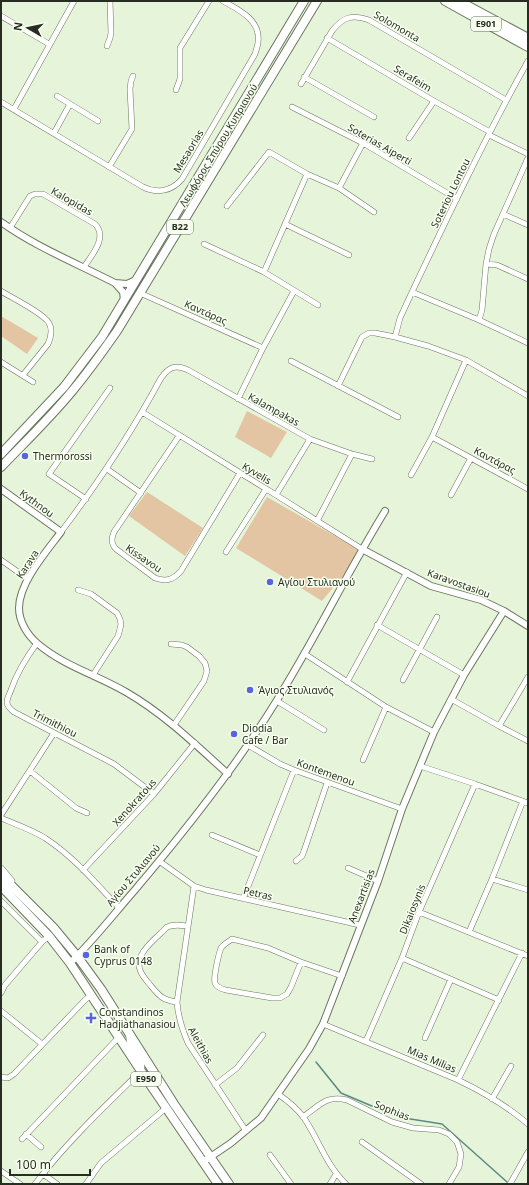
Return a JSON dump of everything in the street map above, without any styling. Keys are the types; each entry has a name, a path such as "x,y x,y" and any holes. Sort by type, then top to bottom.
{"main road":[{"name":"Λεωφόρος Σπύρου Κυπριανού","path":"1,454 64,387 102,337 304,1"},
{"name":"Λεωφόρος Σπύρου Κυπριανού","path":"1,467 73,391 114,336 317,1"},
{"name":"E901","path":"445,1 528,47"},
{"name":"E901","path":"460,1 528,38"},
{"name":"E950","path":"1,869 11,880 13,887"},
{"name":"E950","path":"1,875 53,927 77,956 101,989 174,1104 229,1184"},
{"name":"E950","path":"1,886 49,936 70,963 218,1184"},
{"name":"E950","path":"1,892 16,901"}],"street":[{"path":"106,46 111,33 110,1"},
{"path":"176,90 180,79 180,48 209,1"},
{"name":"Mesaorias","path":"1,102 143,187 152,191 170,188 177,184 182,178 255,54 258,41 258,31 253,22 242,12 224,1"},
{"path":"14,109 71,2"},
{"path":"1,16 49,44"},
{"name":"Solomonta","path":"301,84 327,38 338,24 345,19 356,16 362,17 376,24 506,100"},
{"name":"Serafeim","path":"327,38 489,133 528,154"},
{"name":"Soteriou Lontou","path":"395,337 400,318 412,292 489,133 528,61"},
{"path":"109,167 132,129 130,89 131,81 134,76"},
{"path":"304,77 374,117"},
{"path":"57,96 98,121"},
{"path":"409,138 434,101"},
{"path":"54,133 70,104"},
{"name":"Soterias Aiperti","path":"292,107 363,143 457,199"},
{"path":"339,188 363,143"},
{"path":"227,206 269,152 307,174 339,188 374,212"},
{"path":"479,320 482,310 486,264 489,249 494,234 528,158"},
{"path":"264,272 307,174"},
{"name":"Kalopidas","path":"10,228 30,196 35,194 43,194 95,224 98,228 100,241 84,268"},
{"path":"503,214 528,225"},
{"path":"1,222 46,249 115,283 127,284 138,279"},
{"path":"285,224 349,255"},
{"path":"204,244 264,272 318,305"},
{"path":"486,264 497,265 528,279"},
{"path":"115,283 123,292 124,302"},
{"path":"1,291 42,315 49,322 51,327 52,332 48,344 23,375"},
{"path":"238,399 263,348 294,291"},
{"path":"412,292 479,320 528,343"},
{"name":"Καντάρας","path":"140,293 263,348"},
{"path":"338,386 361,341 365,335 369,333 395,337 428,346 466,360 528,396"},
{"path":"411,475 432,437 466,360"},
{"path":"291,361 398,417"},
{"path":"1,362 33,382"},
{"name":"Kalampakas","path":"171,368 176,366 188,370 310,439 352,454 372,459"},
{"name":"Karava","path":"171,368 161,378 107,469 28,579 21,592 19,610 24,628 37,644 60,660 127,692 174,725 228,774"},
{"path":"86,499 49,474 110,388"},
{"name":"Kyvelis","path":"142,412 362,549"},
{"name":"Kissavou","path":"179,436 114,532 111,540 116,549 155,578 168,580 177,576 240,473"},
{"name":"Καντάρας","path":"432,437 528,489"},
{"path":"276,495 310,439"},
{"path":"317,520 352,454"},
{"path":"451,495 471,458"},
{"path":"107,469 141,493"},
{"path":"226,552 266,489"},
{"name":"Kythnou","path":"1,490 61,532"},
{"name":"Αγίου Στυλιανού","path":"70,963 159,861 228,774 277,701 305,654 362,549 385,512"},
{"name":"Karavostasiou","path":"362,549 431,586 481,600 504,611 528,626"},
{"path":"1,560 28,579"},
{"path":"346,682 407,572"},
{"path":"78,590 91,594 117,613 120,619 120,630 118,636 93,675"},
{"name":"Anexartisias","path":"203,1162 246,1132 261,1118 309,1049 323,1024 378,880 402,809 434,732 464,675 504,611"},
{"path":"403,680 437,617"},
{"path":"377,625 464,675"},
{"name":"Trimithiou","path":"37,644 20,668 8,697 9,707 14,712 114,764 154,794"},
{"path":"171,644 182,645 199,656 205,663 206,671 204,681 174,725"},
{"path":"305,654 386,708 434,732"},
{"path":"499,726 528,677"},
{"path":"451,699 528,742"},
{"path":"277,701 324,730"},
{"path":"363,760 386,708"},
{"path":"54,733 1,816 44,838 60,849 84,870 119,908"},
{"name":"Xenokratous","path":"84,870 154,794 195,743"},
{"name":"Kontemenou","path":"248,745 280,764 294,770 402,809"},
{"path":"420,766 526,802 469,932"},
{"path":"242,899 294,770"},
{"path":"30,771 76,808 87,812"},
{"path":"296,861 300,859 304,851 327,783"},
{"name":"Dikaiosynis","path":"366,1042 402,958 419,912 475,784"},
{"path":"212,835 260,855"},
{"name":"Petras","path":"159,861 194,886 206,890 360,926"},
{"path":"348,868 378,880"},
{"path":"492,879 528,890"},
{"name":"Aleithias","path":"194,886 177,1002 178,1013 182,1029 188,1043 246,1132"},
{"path":"1,900 42,942"},
{"path":"419,912 528,956"},
{"path":"177,1002 166,1000 158,994 142,973 139,960 143,951 167,927 177,924 187,926"},
{"path":"1,993 42,942 49,936"},
{"path":"302,962 287,994 280,998 226,990 219,988 215,983 214,977 221,949 226,943 232,940 268,948 342,976"},
{"path":"458,1080 522,953"},
{"path":"402,958 499,1000"},
{"path":"425,1038 452,979"},
{"path":"1,1077 8,1078 14,1074 91,995"},
{"path":"1,1012 42,1044"},
{"name":"Mias Milias","path":"323,1024 458,1080 513,1112 528,1124"},
{"path":"35,1184 76,1136 141,1071 142,1063 130,1044 130,1035"},
{"path":"215,1085 237,1068 263,1035"},
{"path":"22,1139 119,1037"},
{"path":"492,1099 511,1066"},
{"path":"278,1094 294,1107 303,1117 336,1174 346,1184"},
{"name":"Sophias","path":"303,1117 325,1101 332,1098 340,1098 392,1122 413,1128 439,1130 449,1134 457,1142 461,1154 459,1167 449,1184"},
{"path":"86,1184 101,1163 166,1108"},
{"path":"26,1134 41,1147"},
{"path":"362,1142 421,1184"},
{"path":"510,1184 528,1152"},
{"path":"270,1155 292,1184"},
{"path":"1,1171 20,1184"},
{"path":"43,1174 57,1184"},
{"path":"330,1184 336,1174"}],"shaded area":[{"path":"1,316 38,338 27,354 1,336"},
{"path":"247,411 287,432 271,458 235,437"},
{"path":"147,492 203,528 185,556 129,516"},
{"path":"267,497 363,552 322,601 236,548"}],"waterway":[{"path":"316,1062 341,1093 398,1117 442,1124 507,1182"}],"place":[{"name":"Thermorossi","path":"25,456"},
{"name":"Αγίου Στυλιανού","path":"270,582"},
{"name":"Άγιος Στυλιανός","path":"250,690"},
{"name":"Diodia Cafe / Bar","path":"234,734"},
{"name":"Bank of Cyprus 0148","path":"86,955"},
{"name":"Constandinos Hadjiathanasiou","path":"91,1018"}]}
